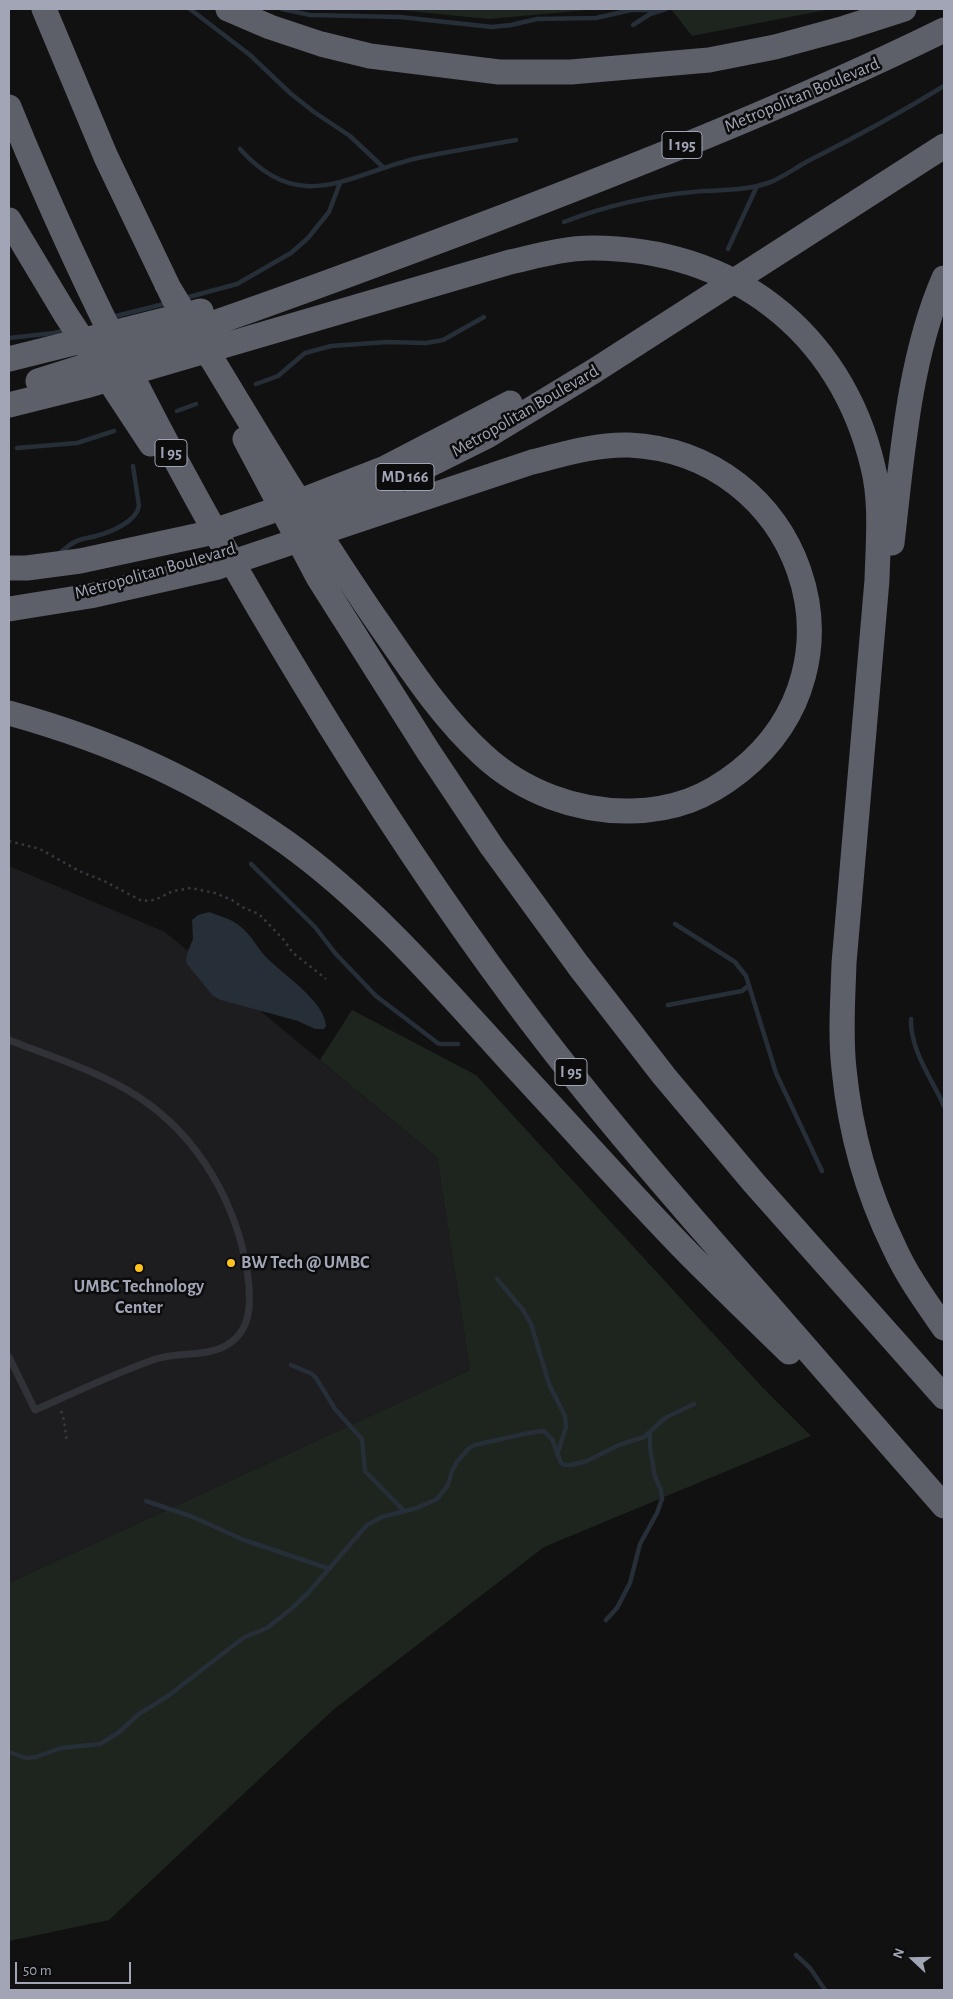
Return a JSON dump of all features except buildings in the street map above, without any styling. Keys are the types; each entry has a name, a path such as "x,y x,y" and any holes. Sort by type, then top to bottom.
{"highway":[{"path":"44,9 106,157 167,285 277,502 318,577 428,751 492,847 578,965 664,1076 754,1184 944,1397"},
{"path":"228,9 270,27 321,44 370,56 499,72 571,72 709,60 775,47 845,28 904,9"},
{"name":"Metropolitan Boulevard","path":"9,391 112,357 415,250 597,181 867,68 944,30"},
{"name":"I 95","path":"9,107 36,175 95,305 174,458 252,598 365,784 515,1000 603,1112 696,1223 938,1500"},
{"name":"Metropolitan Boulevard","path":"9,608 88,591 213,555 315,520 391,484 487,436 594,371 944,146"},
{"path":"9,220 66,315 252,598"},
{"path":"9,405 89,385 520,260 549,253 590,248 631,250 667,255 727,278 760,296 790,320 826,360 847,395 873,468 879,518 877,580 844,963 842,1017 844,1068 850,1112 872,1196 894,1248 920,1294 944,1328"},
{"path":"9,359 268,294 415,250"},
{"path":"9,568 27,568 80,561 205,534 298,502 383,469 478,420 765,262"},
{"path":"864,741 887,581 906,425 926,330 944,278"},
{"path":"9,608 90,596 218,567 532,462 582,449 625,445 659,448 697,460 729,477 757,500 780,529 799,567 808,600 809,642 802,680 790,710 774,737 752,761 728,781 703,796 674,807 606,811 575,805 543,794 510,776 484,756 455,726 418,680 342,570 167,285"},
{"path":"9,713 56,726 101,742 195,784 237,809 289,845 347,892 399,942 689,1254 938,1500"}],"lane":[{"path":"9,1040 88,1071 130,1092 168,1120 192,1144 210,1169 235,1221 246,1265 250,1296 250,1311 246,1322 241,1332 227,1345 207,1351 155,1359 35,1410 9,1357"}],"path":[{"path":"9,841 40,850 142,901 155,900 173,891 190,888 215,893 232,900 242,907 259,914 283,939 293,953 326,979"},
{"path":"64,1420 66,1443"}],"shaded area":[{"path":"389,9 600,9 488,19"},
{"path":"671,9 831,9 692,36"},
{"name":"BW Tech @ UMBC","path":"9,866 165,932 437,1157 470,1370 9,1583"},
{"path":"209,912 230,920 245,930 266,957 311,998 324,1017 326,1026 324,1029 315,1029 298,1021 221,1000 213,996 187,964 186,959 193,939 192,920 198,915"},
{"path":"352,1010 476,1075 763,1388 811,1436 544,1547 333,1710 109,1920 9,1941 9,1583 470,1370 437,1157 320,1060"}],"waterway":[{"path":"190,9 250,55 290,93 350,136 384,168"},
{"path":"282,9 310,15 400,17 492,27 537,19 596,18 631,10 663,10"},
{"path":"633,25 650,14 666,9"},
{"path":"564,222 595,211 644,199 693,192 740,189 768,183 877,125 944,86"},
{"path":"240,149 262,170 284,181 305,186 326,185 418,158 516,140"},
{"path":"185,298 237,284 291,253 308,238 329,212 340,183"},
{"path":"728,249 757,186"},
{"path":"112,317 168,303"},
{"path":"256,384 278,376 305,353 331,346 387,342 426,343 443,340 484,317"},
{"path":"9,338 66,330"},
{"path":"177,411 196,404"},
{"path":"17,448 77,443 114,431"},
{"path":"61,552 82,539 94,537 122,526 133,517 139,506 133,466"},
{"path":"251,864 315,927 335,953 376,996 439,1044 458,1044"},
{"path":"675,924 735,962 746,976 776,1073 822,1171"},
{"path":"668,1005 742,991 748,986"},
{"path":"911,1019 914,1042 918,1053 944,1106"},
{"path":"497,1279 523,1310 531,1324 549,1384 565,1416 566,1427 557,1455"},
{"path":"291,1365 312,1374 316,1378 335,1409 362,1439 365,1471 404,1511"},
{"path":"9,1752 26,1758 36,1757 61,1748 100,1744 118,1733 139,1714 168,1696 245,1637 267,1628 291,1609 308,1593 367,1525 382,1517 417,1508 437,1499 448,1485 457,1462 469,1448 475,1445 544,1431 552,1439 561,1463 571,1465 587,1461 619,1445 644,1437 665,1418 694,1404"},
{"path":"606,1620 617,1608 630,1583 640,1544 657,1513 662,1499 661,1490 655,1477 650,1447 650,1432"},
{"path":"146,1501 193,1517 244,1540 330,1569"},
{"path":"796,1955 810,1968 825,1990"}],"place":[{"name":"BW Tech @ UMBC","path":"231,1263"},
{"name":"UMBC Technology Center","path":"139,1268"}]}
